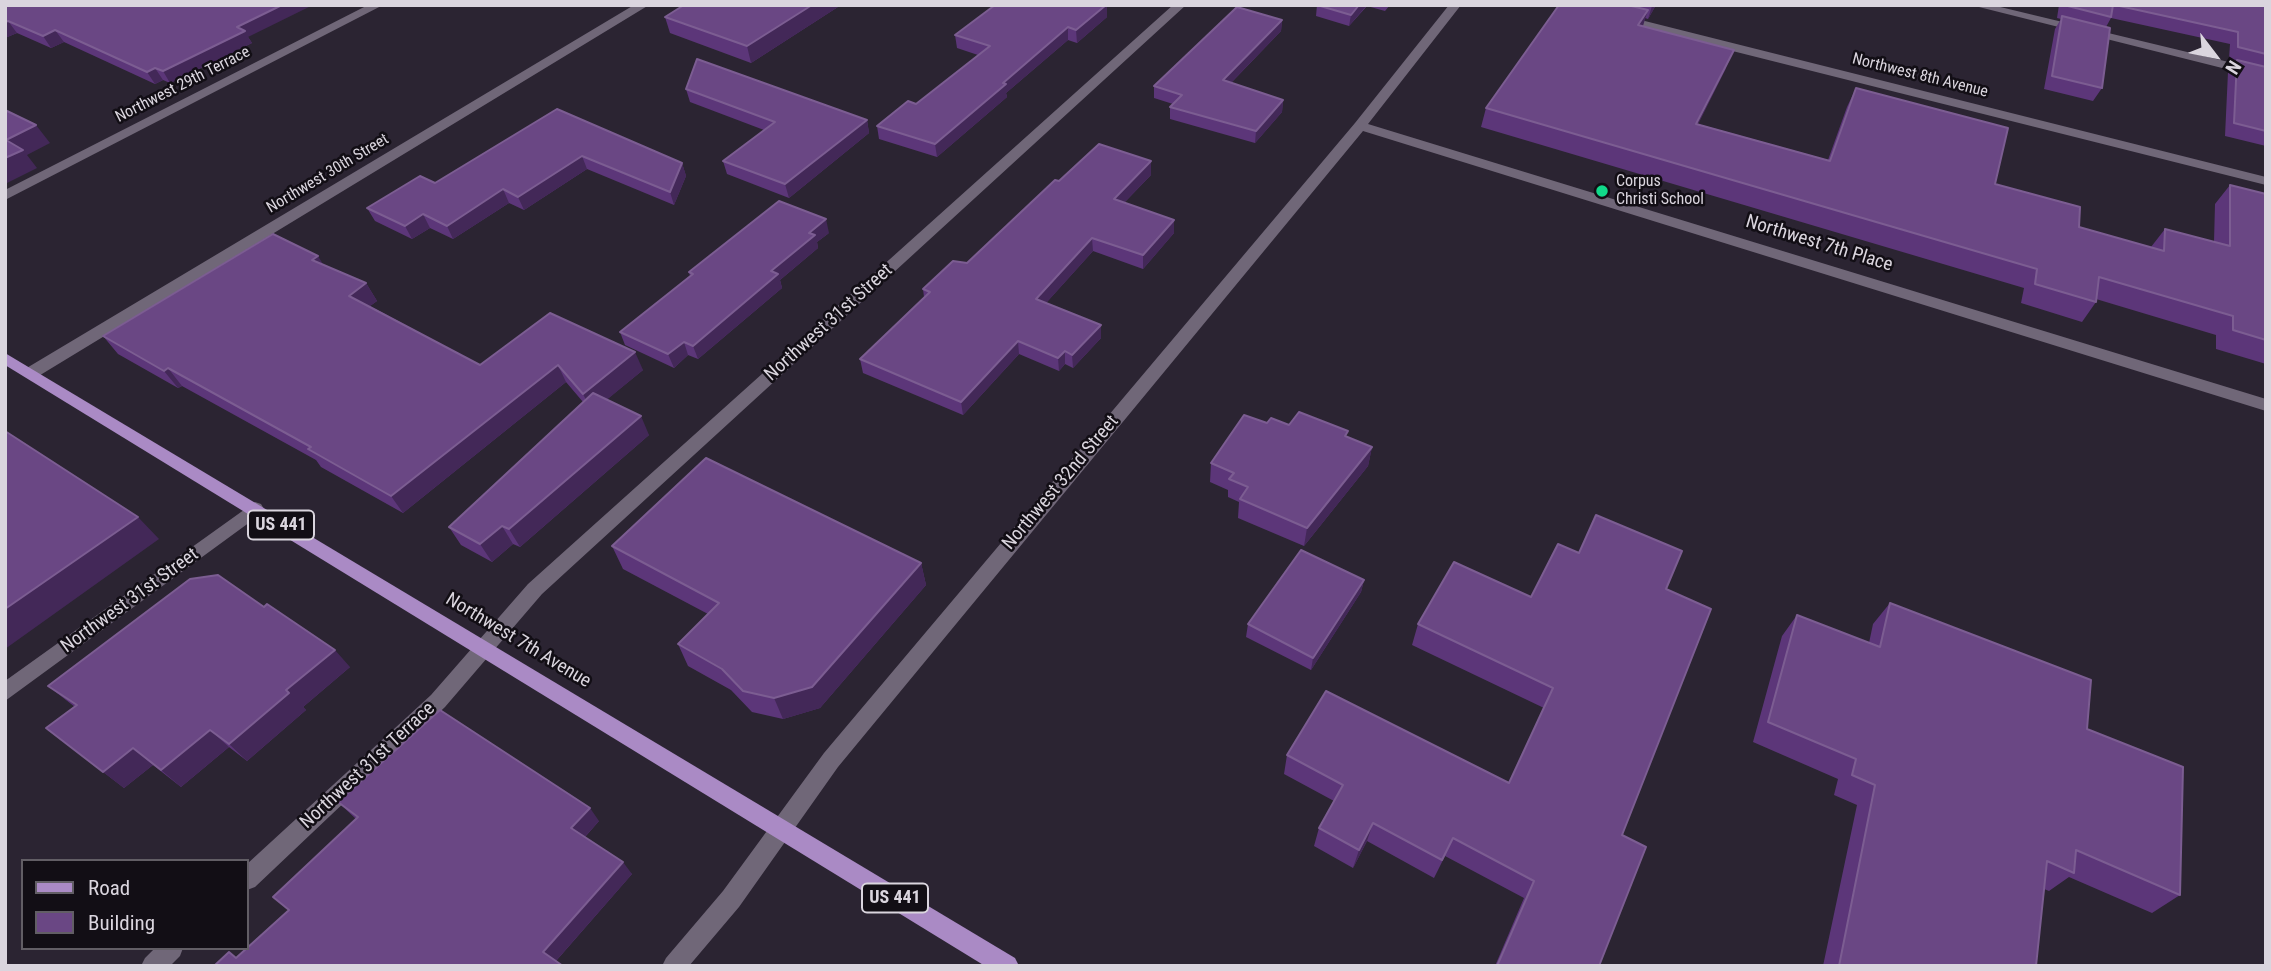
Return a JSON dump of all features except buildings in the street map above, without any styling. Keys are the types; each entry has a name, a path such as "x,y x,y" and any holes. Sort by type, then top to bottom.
{"main road":[{"name":"Northwest 7th Avenue","path":"5,358 1007,966"}],"street":[{"name":"Northwest 29th Terrace","path":"5,196 377,5"},
{"name":"Northwest 30th Street","path":"31,373 643,5"},
{"name":"Northwest 31st Street","path":"485,648 535,589 1180,5"},
{"name":"Northwest 32nd Street","path":"674,966 731,899 840,750 1360,126 1455,5"},
{"path":"1977,5 2266,75"},
{"name":"Northwest 8th Avenue","path":"1607,15 2266,181"},
{"name":"Northwest 7th Place","path":"1360,126 2266,405"},
{"name":"Northwest 31st Street","path":"5,692 255,509"},
{"name":"Northwest 31st Terrace","path":"248,878 438,701 485,648"},
{"path":"153,966 170,950"}],"place":[{"name":"Corpus Christi School","path":"1602,191"}]}
